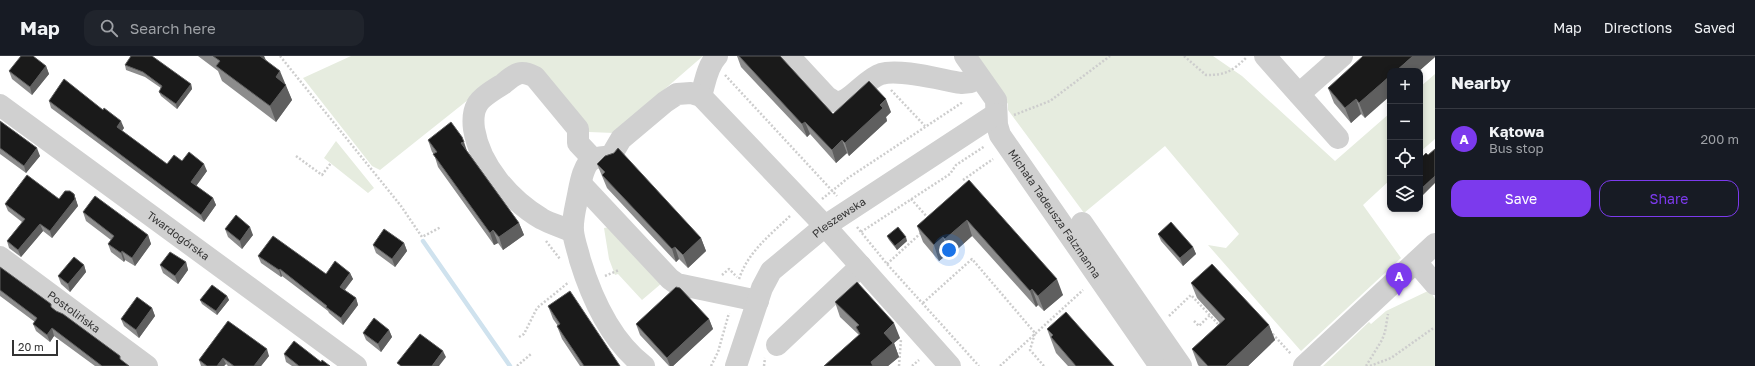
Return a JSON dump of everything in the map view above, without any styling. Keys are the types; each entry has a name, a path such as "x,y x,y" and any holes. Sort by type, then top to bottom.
{"street":[{"path":"789,56 827,97 834,102 845,100 872,77 883,73 898,72 962,83 983,82"},
{"name":"Michała Tadeusza Falzmanna","path":"965,56 996,100 1002,122 1160,366"},
{"path":"1265,56 1338,138"},
{"path":"1299,94 1342,56"},
{"path":"701,96 709,69 715,58"},
{"path":"573,232 542,219 518,202 504,188 481,154 476,140 474,112 478,103 514,74 526,73 535,77 578,129 578,143 593,159"},
{"path":"644,366 636,360 619,340 602,315 589,289 573,232 581,184 587,165 593,159 611,156 621,139 651,112 677,94 691,93 701,96 810,209 950,366"},
{"name":"Twardogórska","path":"0,105 356,366"},
{"name":"Pleszewska","path":"736,366 762,288 771,271 825,226 848,211 1002,122"},
{"path":"581,184 670,279 677,284 758,301"},
{"path":"1082,223 1181,366"},
{"path":"1304,366 1435,244"},
{"name":"Postolińska","path":"0,257 147,366"},
{"path":"1416,262 1435,284"},
{"path":"778,345 861,266"}],"path":[{"path":"280,56 401,206 422,237 441,227"},
{"path":"861,232 950,174 956,165 1002,122 1050,101 1110,56"},
{"path":"1184,56 1206,75 1228,73 1236,68 1248,56"},
{"path":"715,58 718,68 832,190 848,211 861,232 887,264 979,366"},
{"path":"877,75 925,126"},
{"path":"810,209 832,190 925,126 983,82"},
{"path":"296,156 322,175 331,163"},
{"path":"963,180 993,159"},
{"path":"911,199 932,223"},
{"path":"887,264 927,228"},
{"path":"923,303 972,260 1035,333"},
{"path":"519,337 524,334 537,308 563,288 577,274 584,271"},
{"path":"1000,366 1083,290"},
{"path":"1181,305 1191,295 1218,324 1222,320"},
{"path":"1366,366 1382,340 1389,310"},
{"path":"1194,321 1198,326 1210,315"},
{"path":"899,366 900,344 905,328 911,323"},
{"path":"1267,328 1287,350"},
{"path":"1370,366 1391,358 1435,328"},
{"path":"1035,333 1030,350 1044,366"},
{"path":"519,365 531,354"}],"shaded area":[{"path":"351,56 703,56 614,133 589,132 512,65 380,170 372,166 303,78"},
{"path":"975,56 1213,56 1242,76 1335,161 1387,116 1387,183 1363,205 1401,258 1301,351 1208,245 1226,248 1239,234 1165,146 1084,213 1008,110 1008,104"},
{"path":"1435,74 1435,139 1423,149 1423,104 1423,84"},
{"path":"336,141 374,188 368,193 324,158"},
{"path":"610,227 662,283 642,300 618,274 615,275 609,259 604,228"},
{"path":"1430,290 1435,299 1435,366 1323,366 1369,322 1371,324 1386,311"}],"building":[{"path":"21,56 33,56 46,66 30,87 9,71"},
{"path":"131,56 152,56 191,84 176,104 159,92 162,86 143,72 125,65"},
{"path":"213,56 260,56 280,71 276,77 286,85 270,106 216,66 220,61"},
{"path":"739,56 780,56 833,114 869,81 886,99 880,105 883,108 845,143 842,140 832,150 805,122 802,124"},
{"path":"1363,56 1413,56 1399,68 1387,68 1387,79 1359,103 1356,99 1345,108 1328,88"},
{"path":"64,79 103,110 104,108 121,121 117,127 167,164 174,155 182,161 189,152 204,164 191,182 213,198 201,215 49,101"},
{"path":"0,121 37,148 24,166 0,148"},
{"path":"451,122 462,137 464,142 461,143 519,223 499,237 493,230 490,233 433,154 437,152 428,140"},
{"path":"618,148 701,238 683,255 675,247 672,249 602,175 605,172 597,164 605,156 614,153"},
{"path":"1435,149 1435,176 1423,187 1423,156 1426,153 1428,155"},
{"path":"27,175 59,199 65,191 70,191 74,194 75,199 50,231 40,224 18,250 7,241 25,219 5,204"},
{"path":"969,180 1057,279 1038,296 1032,289 1030,291 967,220 945,239 943,237 934,245 917,226"},
{"path":"95,196 148,235 132,258 122,251 121,253 108,244 114,236 83,212"},
{"path":"236,215 250,227 240,241 225,229"},
{"path":"1171,222 1193,247 1180,258 1158,234"},
{"path":"898,227 906,237 895,246 887,236"},
{"path":"384,229 404,243 392,259 373,245"},
{"path":"273,236 326,274 335,261 350,273 340,287 356,298 341,318 280,269 279,270 258,256"},
{"path":"170,252 186,262 175,276 160,265"},
{"path":"74,257 84,265 68,284 58,276"},
{"path":"1212,264 1269,325 1226,366 1208,366 1192,349 1225,319 1191,283"},
{"path":"0,267 51,304 51,307 56,311 63,314 120,356 120,359 129,366 102,366 52,328 47,335 33,324 37,318 0,290"},
{"path":"857,282 894,323 884,333 893,343 871,362 873,366 824,366 860,334 856,327 859,325 835,302"},
{"path":"212,285 227,296 216,311 200,300"},
{"path":"676,287 680,288 709,319 667,358 636,324"},
{"path":"570,291 620,366 584,366 557,326 560,324 548,306"},
{"path":"137,297 152,308 136,330 121,319"},
{"path":"1066,312 1114,366 1076,366 1051,337 1053,335 1047,329"},
{"path":"374,318 389,330 378,344 363,333"},
{"path":"228,321 267,349 254,366 234,366 223,358 217,366 207,366 199,360"},
{"path":"420,334 443,351 432,366 401,366 397,363"},
{"path":"294,341 321,362 322,360 330,366 299,366 284,354"}],"waterway":[{"path":"423,241 510,366"}],"place":[{"name":"Kątowa","path":"1399,296"}]}
